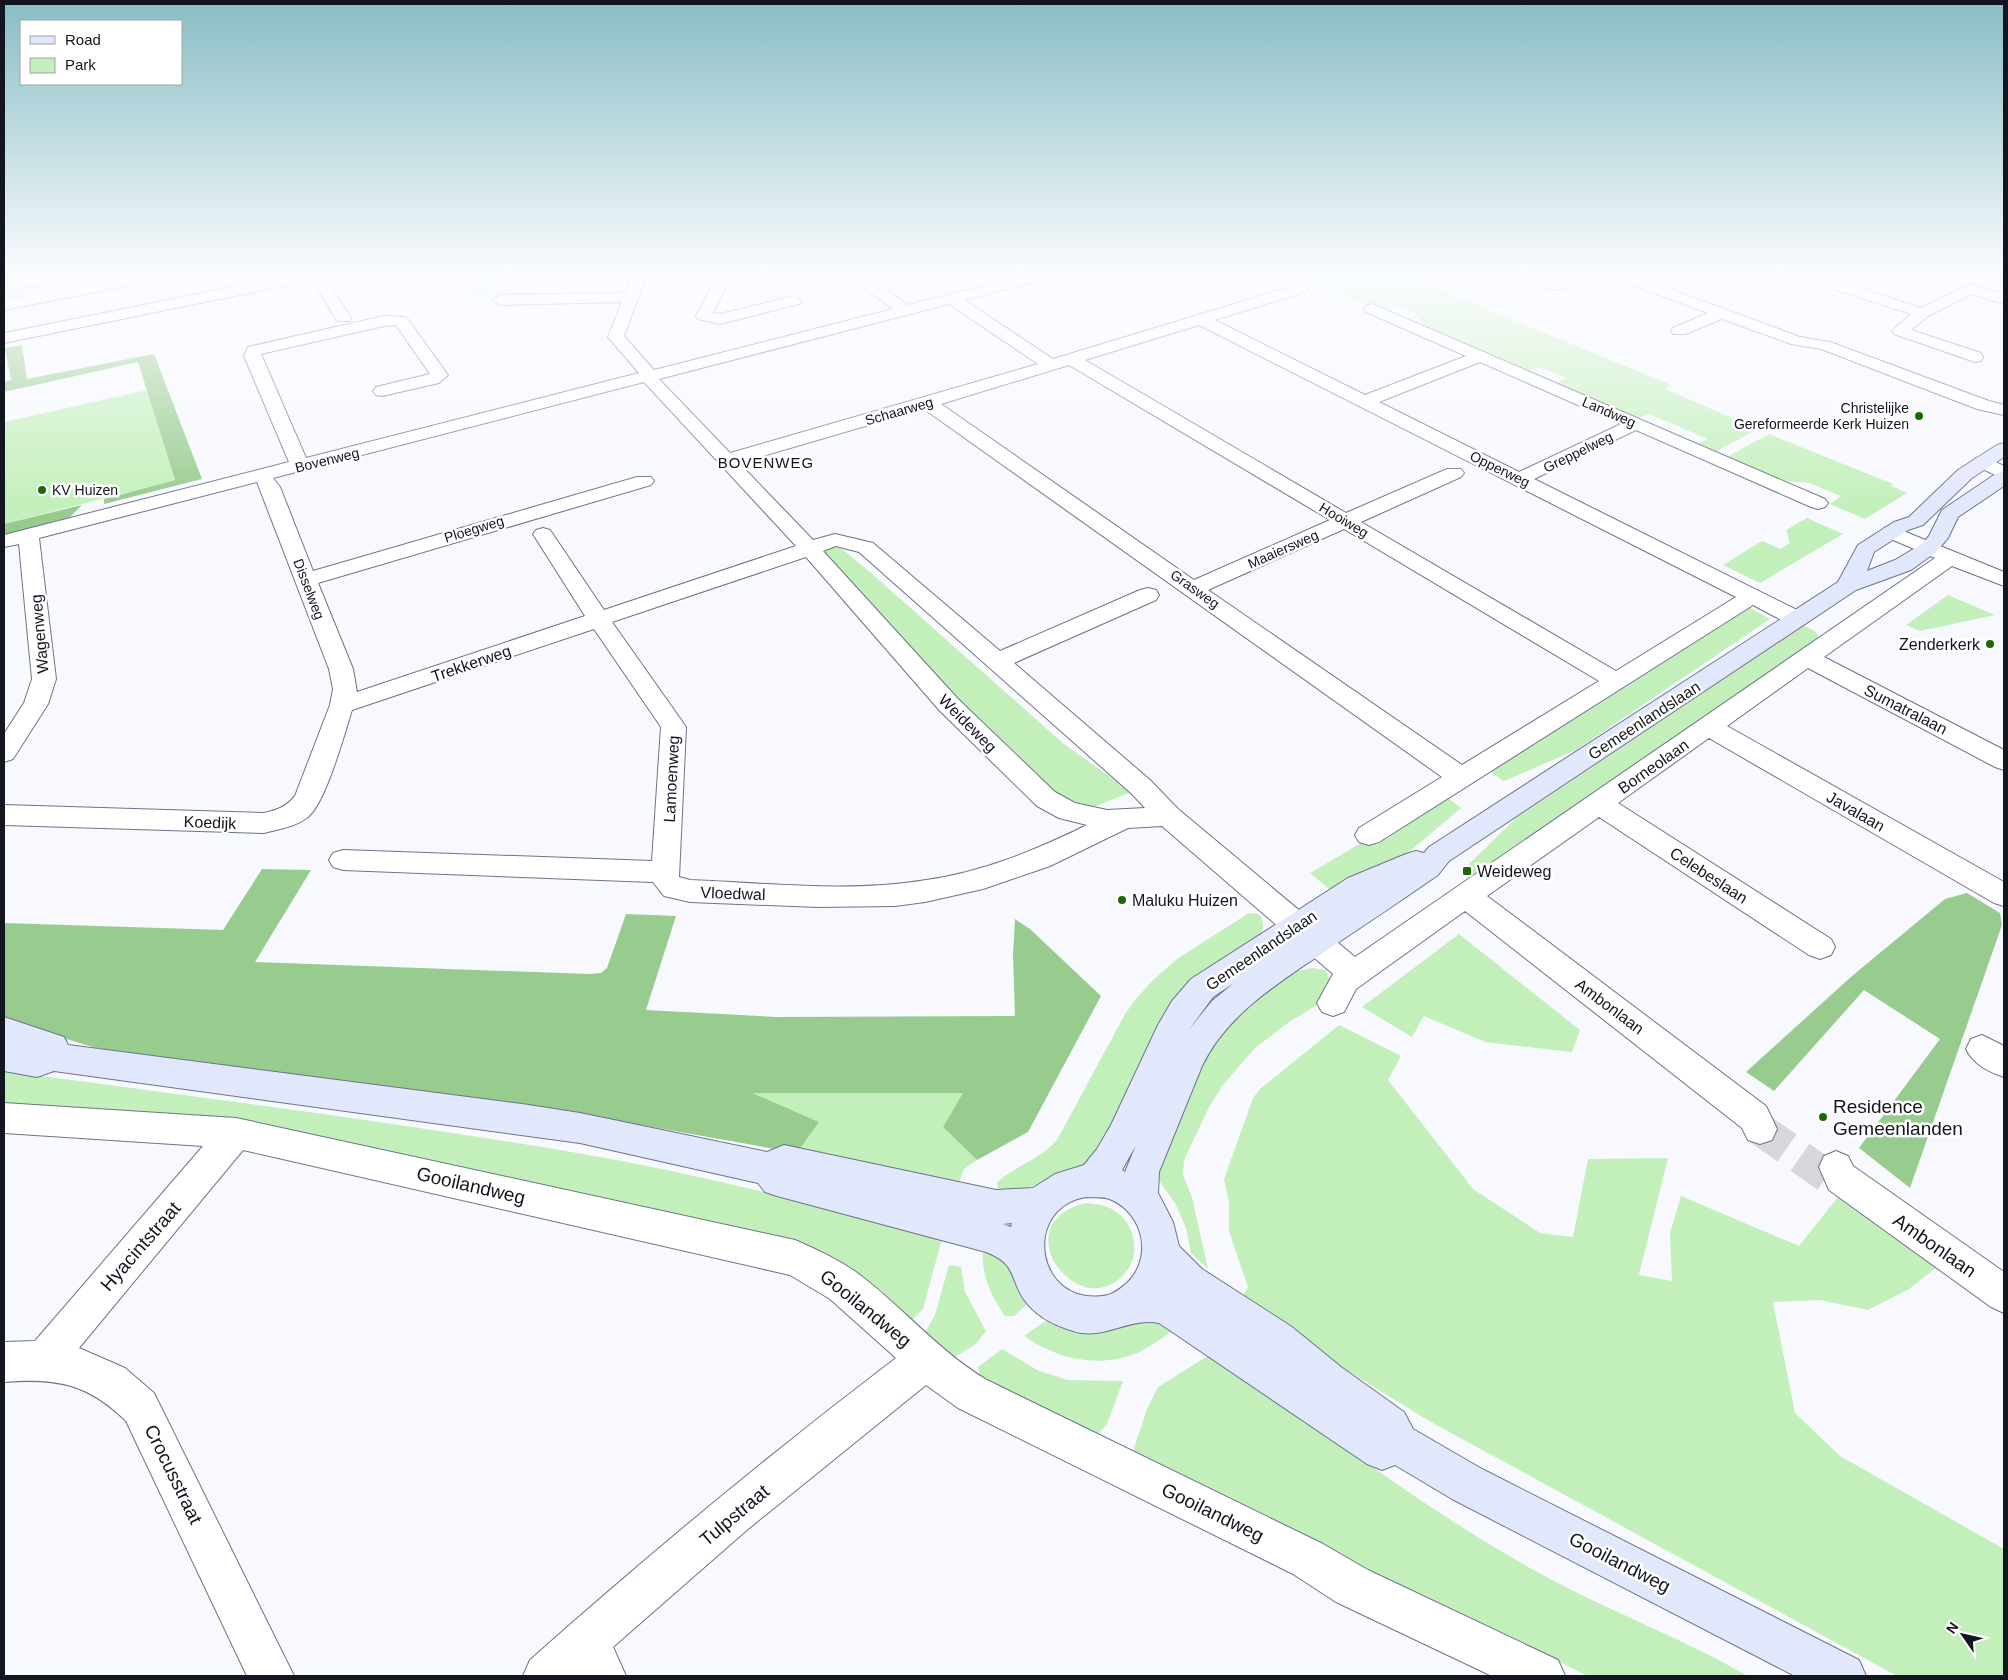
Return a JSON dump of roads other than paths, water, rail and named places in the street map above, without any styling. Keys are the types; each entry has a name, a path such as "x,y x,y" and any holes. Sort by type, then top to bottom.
{"street":[{"path":"257,350 253,352 252,356 300,467"},
{"path":"382,391 432,379 439,375 422,350"},
{"name":"Weideweg","path":"627,350 654,384 810,549 949,705 1046,799 1080,815 1121,820 1168,816"},
{"name":"Bovenweg","path":"4,541 263,477 753,350"},
{"path":"1029,350 1051,365"},
{"name":"Schaarweg","path":"727,460 1102,350"},
{"name":"Opperweg","path":"1262,350 1797,619"},
{"name":"Landweg","path":"1467,350 1818,503"},
{"path":"1836,350 1983,405 2004,410"},
{"path":"1955,350 1975,357"},
{"path":"1363,402 1480,356"},
{"name":"Hooiweg","path":"1071,360 1616,681"},
{"name":"Grasweg","path":"927,403 1194,588 1462,778"},
{"path":"1983,405 1989,411 2004,416"},
{"name":"Greppelweg","path":"1520,479 1636,424"},
{"name":"Gemeenlandslaan","path":"1848,585 1850,578 1858,568 1865,550 1892,532 1916,521 1965,474 2004,448"},
{"path":"1983,462 2004,467"},
{"path":"1983,462 2004,475"},
{"name":"Maaiersweg","path":"1194,588 1454,473"},
{"name":"Gemeenlandslaan","path":"1092,1182 1111,1158 1137,1105 1167,1034 1189,1002 1215,978 1306,935 1428,868 1439,854 1848,585 1903,565 1929,548 1934,544 1949,514 2004,475"},
{"name":"Disselweg","path":"263,477 270,486 341,669 346,689 342,704"},
{"name":"Ploegweg","path":"305,580 644,481"},
{"path":"1892,532 2004,580"},
{"path":"543,534 599,620"},
{"name":"Wagenweg","path":"4,753 36,704 44,679 28,535"},
{"path":"810,549 835,540 866,547 1141,787 1168,816 1354,974"},
{"name":"Trekkerweg","path":"342,704 810,549"},
{"name":"Borneolaan","path":"1333,1003 1345,980 1951,558"},
{"path":"998,661 1148,595"},
{"path":"1369,835 1751,597"},
{"name":"Lamoenweg","path":"599,620 674,727 666,872"},
{"name":"Sumatralaan","path":"1807,658 2004,761"},
{"name":"Koedijk","path":"4,815 255,824 279,821 299,810 307,800 342,704"},
{"name":"Javalaan","path":"1709,727 2004,895"},
{"name":"Celebeslaan","path":"1598,803 1820,947"},
{"name":"Vloedwal","path":"666,872 668,884 690,891 822,896 898,895 998,875 1073,845 1121,820"},
{"path":"343,860 666,872"},
{"name":"Ambonlaan","path":"1466,896 1761,1121"},
{"name":"Gemeenlandslaan","path":"1142,1204 1139,1189 1142,1172 1197,1043 1208,1028 1241,994 1306,935"},
{"path":"4,1030 53,1047 54,1057"},
{"path":"4,1057 37,1063 54,1057 522,1119 580,1128 769,1169 784,1161 996,1207 1038,1205"},
{"name":"Gooilandweg","path":"4,1118 236,1133 796,1258 828,1274 845,1286 927,1359 974,1395 1000,1406 1308,1559 1352,1586 1542,1676"},
{"name":"Hyacintstraat","path":"45,1359 236,1133"},
{"path":"769,1169 777,1180 987,1235 1012,1246 1025,1256"},
{"name":"Ambonlaan","path":"1835,1174 2004,1294"},
{"path":"1092,1182 1119,1188 1142,1204 1154,1223 1161,1244 1161,1254 1154,1281 1136,1302 1109,1314 1094,1315 1065,1308 1042,1291 1028,1269 1025,1256 1026,1229 1038,1205 1047,1196 1068,1185 1092,1182"},
{"name":"Gooilandweg","path":"1161,1254 1189,1282 1278,1341 1327,1381 1390,1426 1398,1444 1467,1484 1843,1676"},
{"name":"Gooilandweg","path":"1136,1302 1158,1304 1172,1310 1382,1448 1398,1444"},
{"name":"Crocusstraat","path":"4,1362 45,1359 71,1365 118,1386 140,1407 271,1676"},
{"name":"Tulpstraat","path":"546,1676 594,1659 854,1415 927,1359"}],"tunnel":[{"path":"1760,1129 1828,1177"}],"place":[{"name":"Christelijke Gereformeerde Kerk Huizen","path":"1919,416"},
{"name":"KV Huizen","path":"42,490"},
{"name":"Zenderkerk","path":"1990,644"},
{"name":"Weideweg","path":"1467,871"},
{"name":"Maluku Huizen","path":"1122,900"},
{"name":"Residence Gemeenlanden","path":"1823,1117"}],"district":[{"name":"BOVENWEG","path":"766,463"}]}
